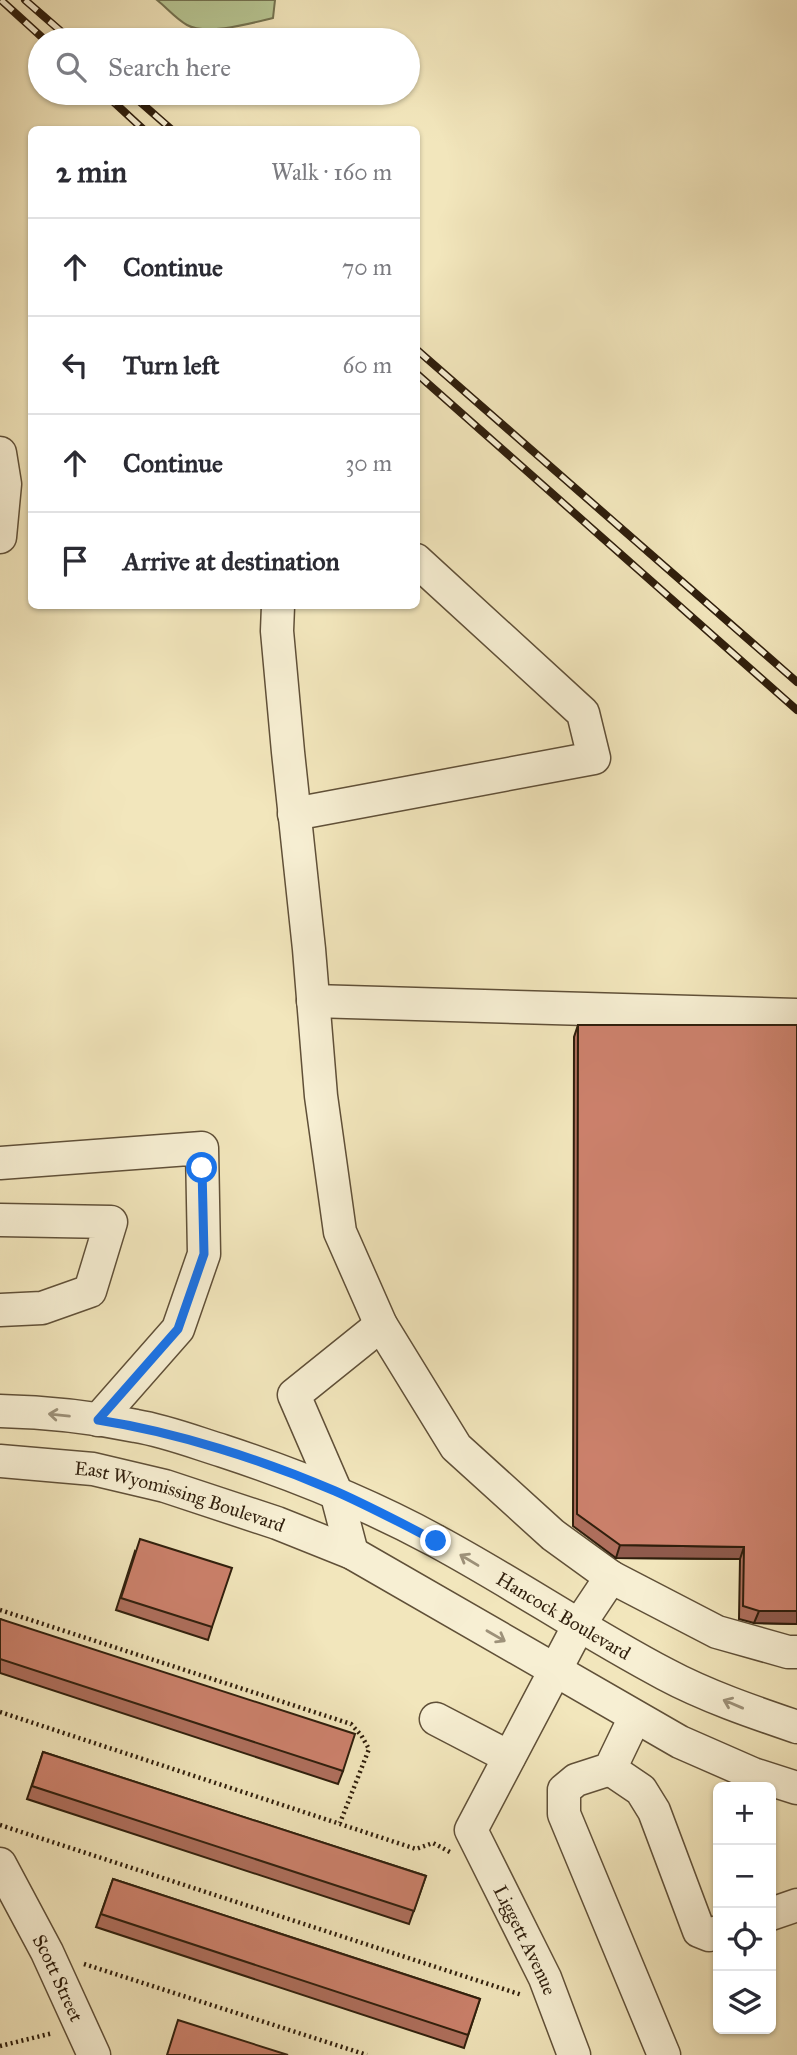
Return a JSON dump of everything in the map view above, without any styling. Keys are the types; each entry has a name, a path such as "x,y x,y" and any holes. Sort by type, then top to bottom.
{"street":[{"path":"0,453 5,484 0,537"},
{"path":"294,814 594,758 583,713 420,564"},
{"path":"278,609 277,631 321,1096 341,1232 381,1325 456,1447 553,1535 611,1577 717,1632 788,1652 797,1652"},
{"path":"313,1001 797,1015"},
{"path":"0,1163 202,1148 204,1254 178,1329 98,1420"},
{"path":"0,1220 111,1222 90,1291 42,1308 0,1310"},
{"path":"381,1325 294,1395 336,1492 352,1553 680,1742 753,1774 797,1788"},
{"path":"0,1411 139,1426 264,1465 336,1492"},
{"name":"East Wyomissing Boulevard","path":"0,1461 93,1469 165,1486 277,1523 352,1553"},
{"name":"Hancock Boulevard","path":"336,1492 436,1541 666,1675 745,1709 797,1727"},
{"path":"436,1719 509,1757 579,1625 611,1577"},
{"path":"635,1717 610,1769 576,1780 564,1790 564,1814 664,2055"},
{"name":"Liggett Avenue","path":"509,1757 471,1830 545,1978 574,2055"},
{"path":"610,1769 641,1790 654,1811 699,1931 713,1934"},
{"name":"Scott Street","path":"0,1864 47,1952 94,2055"},
{"path":"776,1912 797,1905"}],"path":[{"path":"0,1610 351,1724 369,1749 341,1824"},
{"path":"0,1712 416,1849 433,1843 492,1873"},
{"path":"0,1825 555,2005"},
{"path":"47,1952 367,2055"},
{"path":"0,2046 82,2025"}],"green space":[{"path":"157,0 275,0 273,18 230,28 196,28 175,17"}],"building":[{"path":"578,1025 797,1025 797,1611 759,1611 743,1606 744,1547 620,1545 577,1514"},
{"path":"140,1539 232,1568 212,1627 121,1598"},
{"path":"0,1619 355,1734 343,1771 0,1659"},
{"path":"43,1752 426,1876 414,1911 32,1786"},
{"path":"113,1879 480,1999 468,2035 101,1914"},
{"path":"178,2020 288,2055 167,2055"}],"railway":[{"path":"1,0 32,28"},
{"path":"25,0 57,28"},
{"path":"117,105 140,126"},
{"path":"144,105 167,126"},
{"path":"420,352 797,682"},
{"path":"420,377 797,710"}],"route":[{"path":"202,1168 204,1254 178,1329 98,1420 139,1426 252,1461 336,1492 436,1541"}]}
